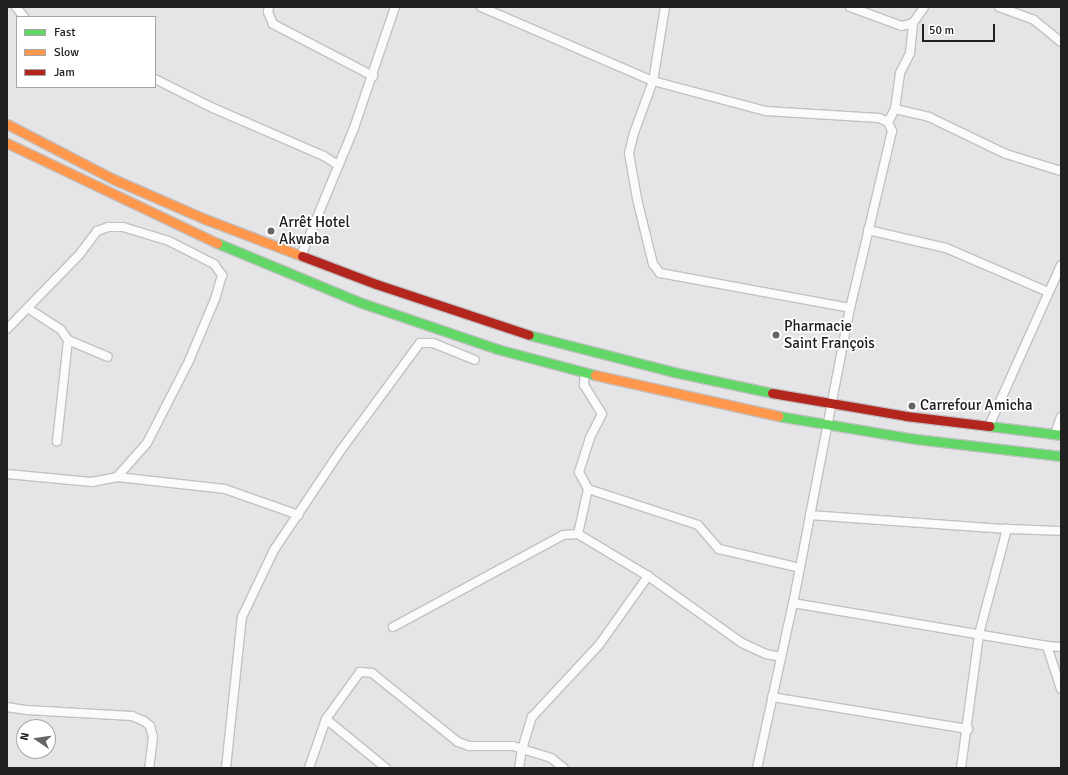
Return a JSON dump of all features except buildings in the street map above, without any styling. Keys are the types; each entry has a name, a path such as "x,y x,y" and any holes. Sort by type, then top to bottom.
{"main road":[{"path":"7,124 113,178 205,219 444,308 514,331 674,372 832,404 1058,435"},
{"path":"7,143 59,170 255,260 341,295 442,332 584,373 767,414 916,439 1061,456"}],"street":[{"path":"16,7 23,16"},
{"path":"269,7 268,12 273,24 373,76"},
{"path":"301,256 373,76 395,7"},
{"path":"481,7 653,81 766,110 879,118 888,122 892,131 850,308 800,568 758,768"},
{"path":"665,7 653,81 634,133 629,153 653,264 660,272 850,308"},
{"path":"850,7 902,26 913,23"},
{"path":"888,122 895,109 900,73 910,53 913,23 924,7"},
{"path":"999,7 1034,20 1061,42"},
{"path":"156,80 213,108 324,156 338,165"},
{"path":"895,109 929,117 1006,154 1061,171"},
{"path":"7,329 29,309 97,231 108,227 123,227 169,241 214,264 222,275 212,306 174,390 147,443 117,477"},
{"path":"868,230 946,248 1048,292"},
{"path":"989,426 1061,265"},
{"path":"29,309 61,330 68,340 108,357"},
{"path":"58,441 68,340"},
{"path":"226,768 242,616 274,550 341,450 420,343 433,343 475,360"},
{"path":"578,534 588,489 579,472 590,438 602,414 584,385 584,373"},
{"path":"1058,435 1061,417"},
{"path":"7,474 92,482 117,477 225,488 298,515"},
{"path":"588,489 698,525 719,549 800,568"},
{"path":"810,515 1007,529 1061,531"},
{"path":"961,768 968,729 979,634 1007,529"},
{"path":"393,627 563,535 578,534 648,576 742,643 766,654 781,656"},
{"path":"519,768 522,749 532,717 599,645 648,576"},
{"path":"793,603 1047,646 1061,647"},
{"path":"1047,646 1061,689"},
{"path":"309,768 326,719 360,672 372,673 458,742 469,746 513,746 551,758 564,768"},
{"path":"772,697 968,729"},
{"path":"7,706 27,710 132,716 144,721 150,726 153,737 148,768"},
{"path":"326,719 386,768"}],"traffic: fast":[{"path":"217,243 362,303 497,349 595,375"},
{"path":"529,335 674,372 772,393"},
{"path":"778,416 916,439 1061,456"},
{"path":"989,426 1061,435"}],"traffic: slow":[{"path":"7,124 113,179 205,219 302,256"},
{"path":"7,143 217,243"},
{"path":"595,375 778,416"}],"traffic: jam":[{"path":"302,256 376,284 529,335"},
{"path":"772,393 906,416 989,426"}],"place":[{"name":"Arrêt Hotel Akwaba","path":"271,231"},
{"name":"Pharmacie Saint François","path":"776,335"},
{"name":"Carrefour Amicha","path":"912,406"}]}
